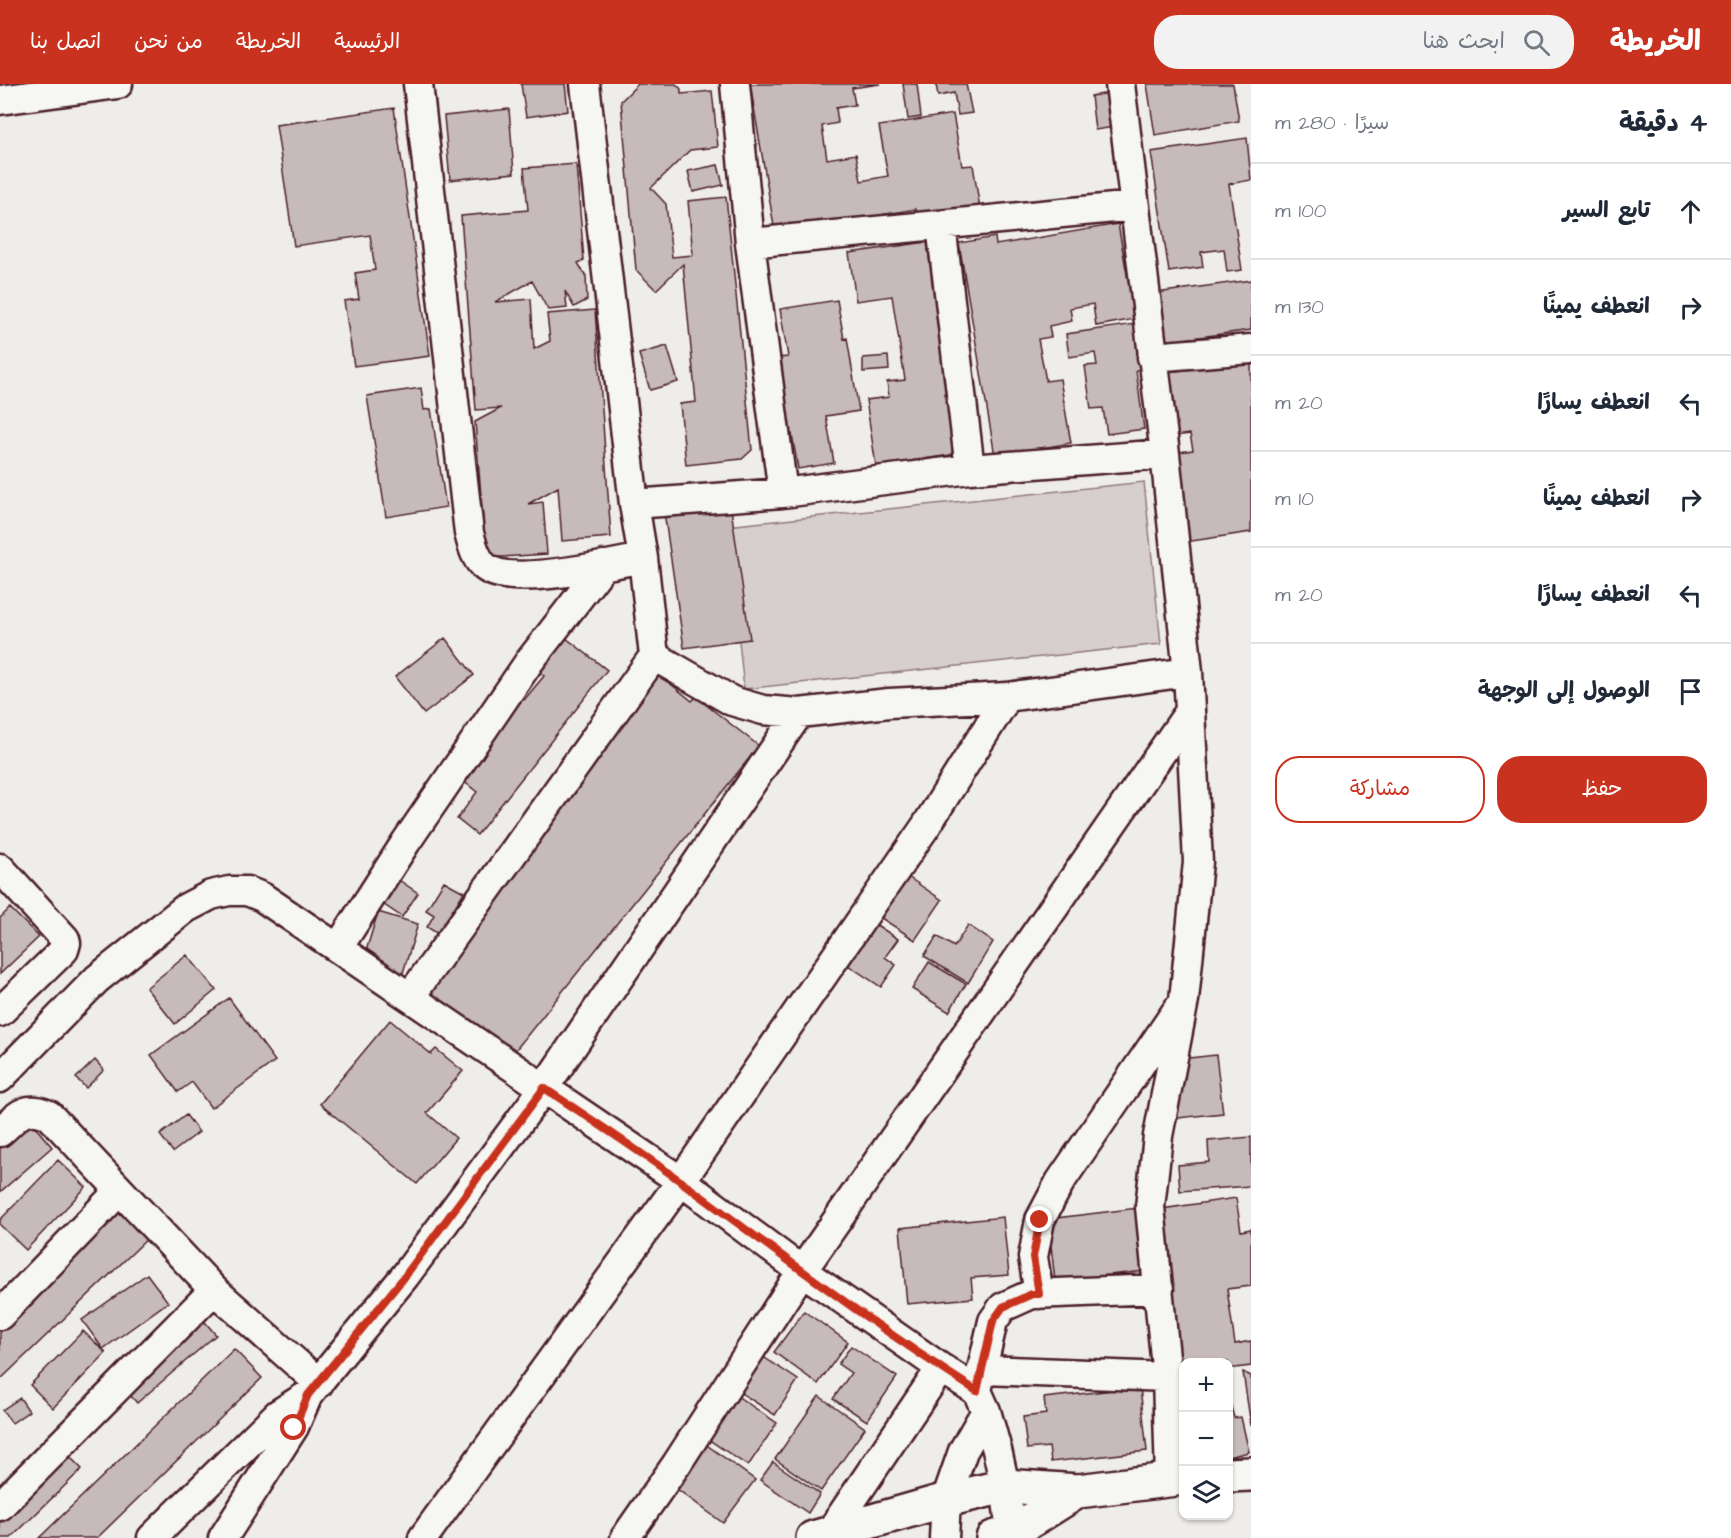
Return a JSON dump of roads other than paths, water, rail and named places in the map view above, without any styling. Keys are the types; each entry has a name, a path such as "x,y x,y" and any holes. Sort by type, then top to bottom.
{"main road":[{"path":"1233,1475 1251,1474"},
{"path":"821,1536 946,1500 1005,1486 1078,1491 1177,1478"},
{"path":"1005,1536 1078,1491"}],"street":[{"path":"0,100 118,84"},
{"path":"417,84 469,533 474,551 485,567 505,576 534,576 643,558"},
{"path":"410,997 654,656 585,84"},
{"path":"735,84 750,243 783,493"},
{"path":"1120,84 1165,454 1188,672 1198,862 1184,1000 1158,1136 1150,1207 1177,1478"},
{"path":"750,243 1135,206"},
{"path":"941,225 970,469"},
{"path":"1152,357 1251,349"},
{"path":"634,504 783,493 970,469 1165,454"},
{"path":"338,948 406,842 529,662 604,565"},
{"path":"654,656 732,701 763,710 799,713 889,703 1007,696 1188,672"},
{"path":"423,1538 681,1181 926,826 1007,696"},
{"path":"625,1538 676,1465 802,1271 1190,711"},
{"path":"223,1538 294,1428 314,1389 405,1276 544,1088 799,713"},
{"path":"0,868 65,939 66,943 64,950 0,1011"},
{"path":"0,1078 97,979 186,908 211,895 230,891 247,891 262,897 681,1181 802,1271 941,1368 982,1390 1167,1377"},
{"path":"1039,1294 1033,1257 1040,1220 1060,1182 1184,1000"},
{"path":"0,1132 22,1113 29,1110 37,1110 49,1115 214,1290 314,1389"},
{"path":"0,1315 119,1191"},
{"path":"944,1538 946,1500 982,1390 993,1321 1003,1307 1032,1294 1159,1289"},
{"path":"0,1506 214,1290"},
{"path":"821,1536 941,1368"},
{"path":"152,1538 278,1414 314,1389"},
{"path":"982,1390 1005,1486 1005,1536"}]}
